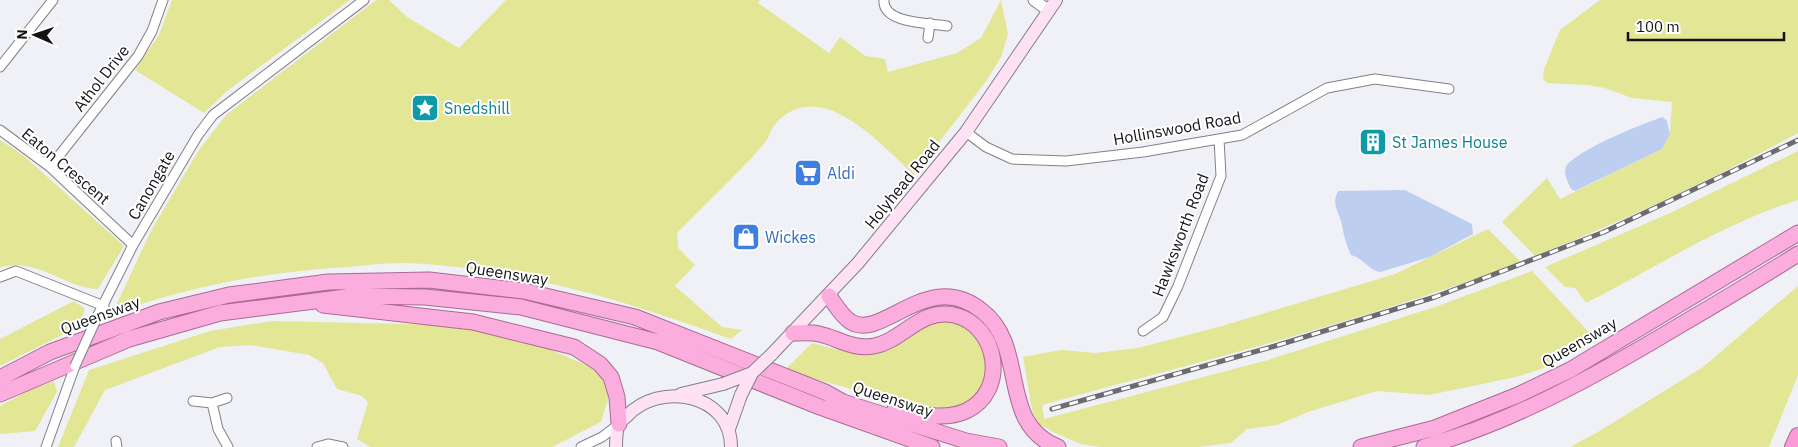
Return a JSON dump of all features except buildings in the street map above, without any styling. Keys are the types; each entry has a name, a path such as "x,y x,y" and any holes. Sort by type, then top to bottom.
{"highway":[{"name":"Queensway","path":"1361,447 1435,428 1535,387 1570,370 1798,233"},
{"path":"1424,447 1542,403 1632,354 1798,254"},
{"name":"Queensway","path":"0,378 50,352 159,312 229,295 328,282 429,280 524,291 634,317 825,392 843,402 966,441 999,447"},
{"name":"Queensway","path":"0,394 129,339 220,313 354,296 425,297 521,307 658,342 820,407 932,447"},
{"path":"829,296 850,322 858,324 878,322 917,302 936,296 962,300 983,311 1001,332 1007,344 1018,400 1027,421 1044,439 1058,447"},
{"path":"306,301 345,309 473,322 574,347 600,364 611,377 617,397 619,424"},
{"path":"793,333 819,334 838,342 874,346 883,343 922,318 944,313 967,319 979,327 990,347 994,360 992,380 984,396 966,411 951,415 913,413 825,392"},
{"path":"1793,447 1798,436"}],"main road":[{"name":"Holyhead Road","path":"729,430 741,395 752,373 829,296 966,132 1053,5"},
{"name":"Holyhead Road","path":"619,424 636,406 664,396 679,395 723,384 752,373"},
{"path":"679,395 698,400 714,409 729,430 731,447"},
{"path":"616,447 619,424"}],"street":[{"path":"0,67 52,0"},
{"name":"Athol Drive","path":"50,167 138,56 152,31 163,0"},
{"name":"Canongate","path":"46,447 75,366 98,315 133,246 198,135 213,115 364,0"},
{"path":"884,0 884,5 890,14 901,19 947,26"},
{"path":"1034,0 1053,5"},
{"path":"928,38 930,23"},
{"name":"Hollinswood Road","path":"966,132 986,147 1012,159 1066,161 1143,152 1242,135 1327,88 1375,79 1449,89"},
{"name":"Eaton Crescent","path":"0,130 50,167 133,246"},
{"name":"Hawksworth Road","path":"1143,331 1163,317 1178,286 1221,176 1219,139"},
{"path":"0,277 16,271 104,306"},
{"path":"193,401 212,403 227,398"},
{"path":"212,403 223,446"},
{"path":"581,447 602,437 619,424"},
{"path":"317,447 328,444 343,447"}],"green space":[{"path":"172,0 350,0 227,91 204,113 135,70 159,35"},
{"path":"376,0 389,0 407,17 459,48 506,0 760,0 758,3 829,53 840,37 865,56 885,59 888,72 957,53 981,38 1001,0 1008,34 1001,57 987,80 914,175 868,133 850,120 831,111 813,107 794,110 777,122 765,143 677,233 678,248 695,265 675,286 722,327 742,330 731,339 611,299 570,288 488,271 404,263 317,269 228,282 199,288 112,314 152,229 199,150 226,115"},
{"path":"1600,0 1798,0 1798,133 1734,167 1668,198 1535,256 1502,222 1547,178 1560,199 1662,149 1670,134 1672,102 1632,98 1605,88 1588,85 1547,83 1543,79 1544,69 1560,30"},
{"path":"0,140 24,156 124,246 98,289 86,288 38,269 25,266 13,265 0,268"},
{"path":"1798,151 1798,200 1716,233 1586,303 1575,288 1565,287 1545,267 1670,213"},
{"path":"1488,229 1521,262 1343,322 1042,405 1044,419 1268,360 1435,307 1532,271 1597,341 1544,368 1516,377 1429,395 1377,391 1311,411 1277,425 1247,429 1231,443 1198,447 1099,447 1081,444 1055,433 1039,424 1032,410 1023,357 1061,350 1096,353 1138,348 1222,326 1395,274"},
{"path":"1798,286 1798,375 1769,447 1570,447 1598,432 1703,367"},
{"path":"74,301 85,309 78,327 0,366 0,339"},
{"path":"953,320 967,326 983,342 987,375 977,394 957,409 920,409 785,370 812,343 856,352 924,324"},
{"path":"272,321 452,325 540,345 595,369 610,393 601,422 552,447 370,447 357,439 368,402 362,396 337,389 323,363 309,355 251,345 220,347 105,390 74,447 58,447 89,370 210,331"},
{"path":"54,381 57,392 35,431 0,434 0,406 30,390"}],"water":[{"path":"1663,117 1667,121 1670,134 1662,149 1575,191 1571,189 1566,178 1566,167 1582,153 1610,138"},
{"path":"1405,190 1472,224 1473,234 1430,257 1380,272 1376,271 1351,255 1336,208 1336,196 1338,191"}],"railway":[{"path":"1052,409 1275,346 1435,297 1604,232 1798,140"}],"place":[{"name":"Snedshill","path":"425,108"},
{"name":"St James House","path":"1373,142"},
{"name":"Aldi","path":"808,173"},
{"name":"Wickes","path":"746,237"}]}
